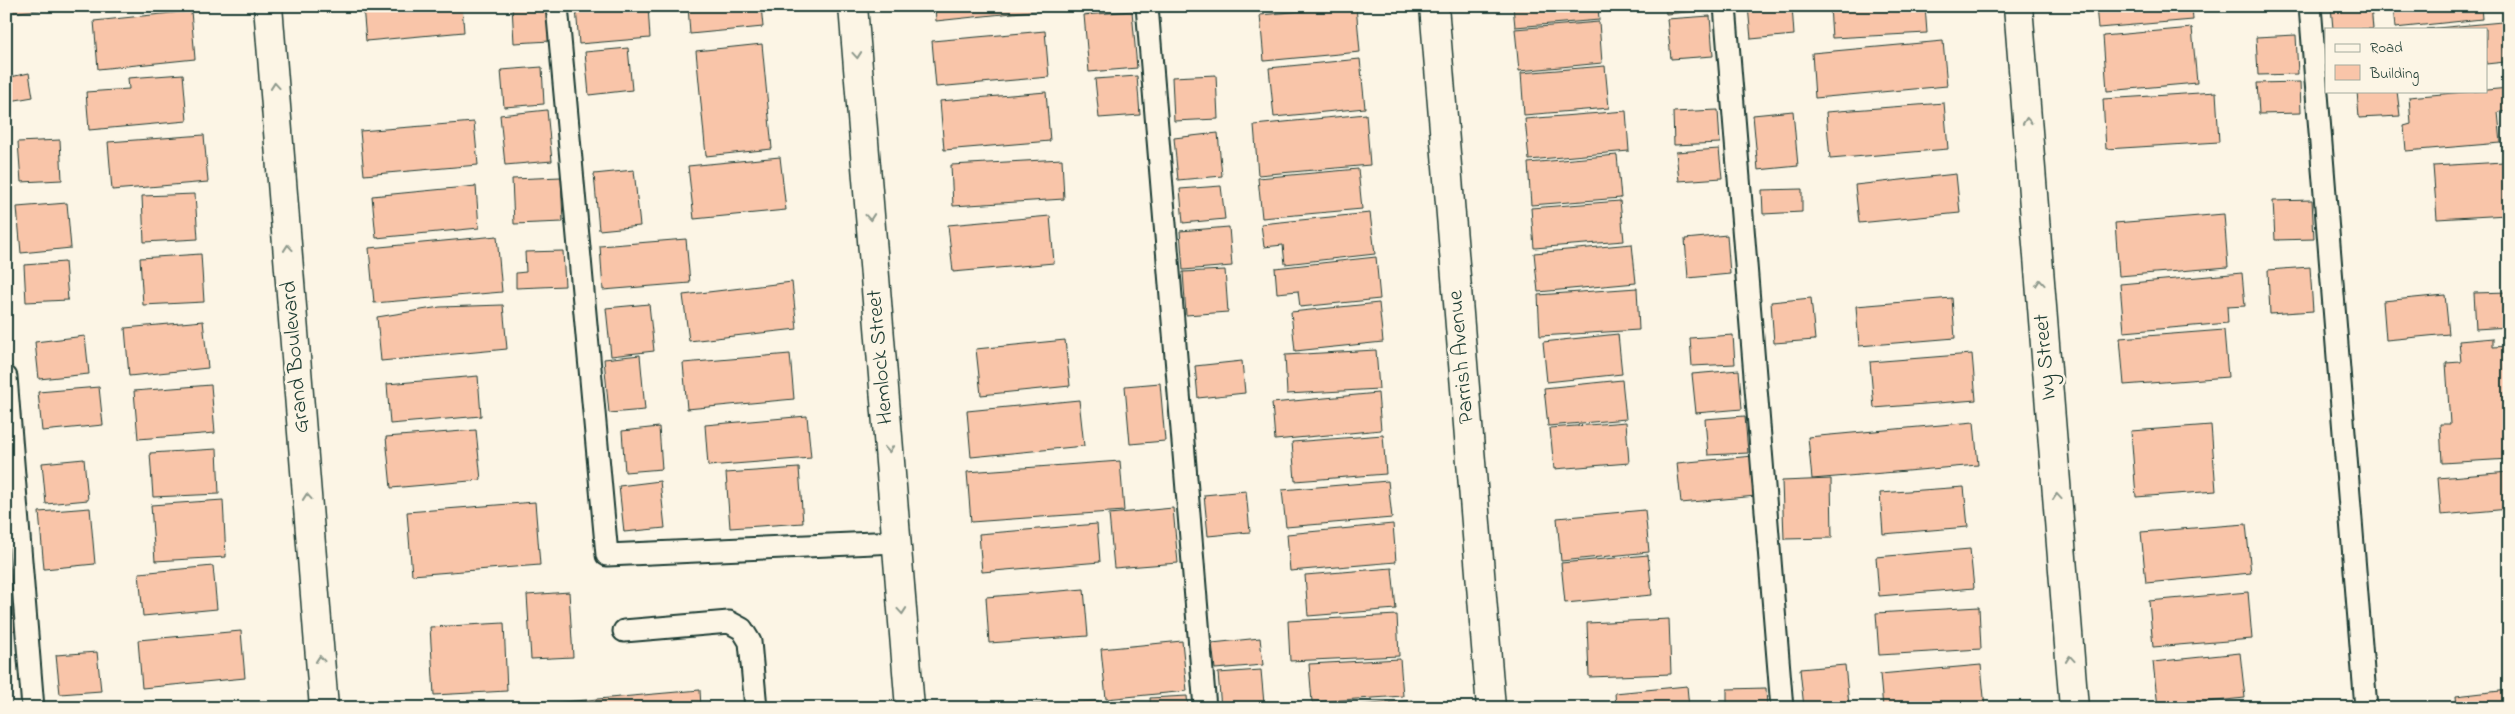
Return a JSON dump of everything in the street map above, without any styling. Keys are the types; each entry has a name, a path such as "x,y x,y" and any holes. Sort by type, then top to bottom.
{"street":[{"name":"Grand Boulevard","path":"268,6 324,708"},
{"name":"Hemlock Street","path":"853,6 910,708"},
{"name":"Parrish Avenue","path":"1434,6 1491,708"},
{"name":"Ivy Street","path":"2018,6 2074,708"}],"lane":[{"path":"557,6 607,555 896,542"},
{"path":"1147,6 1205,708"},
{"path":"1725,6 1782,708"},
{"path":"2310,6 2366,708"},
{"path":"6,377 33,708"},
{"path":"624,631 729,622 742,629 750,642 756,708"}],"building":[{"path":"6,6 40,6 40,10 6,13"},
{"path":"363,6 462,6 464,32 366,41"},
{"path":"512,6 549,6 551,41 514,43"},
{"path":"648,6 650,38 579,44 576,8"},
{"path":"688,6 761,6 763,27 690,34"},
{"path":"935,6 1079,6 936,21"},
{"path":"1168,6 1202,6 1202,10 1168,11"},
{"path":"1356,6 1360,52 1264,61 1260,15"},
{"path":"1513,6 1598,6 1599,20 1515,27"},
{"path":"1665,6 1708,6 1708,10 1666,14"},
{"path":"1748,6 1792,6 1794,35 1751,39"},
{"path":"1830,6 1925,6 1927,33 1832,38"},
{"path":"2096,6 2192,6 2193,20 2098,28"},
{"path":"2331,6 2371,6 2373,28 2333,28"},
{"path":"2393,6 2481,6 2482,19 2395,28"},
{"path":"191,11 195,59 98,69 94,21"},
{"path":"1132,11 1137,68 1089,72 1084,15"},
{"path":"1710,16 1713,56 1671,59 1667,19"},
{"path":"1599,22 1602,63 1519,71 1515,29"},
{"path":"2502,22 2505,62 2488,64 2488,28 2437,28"},
{"path":"2192,28 2197,83 2107,91 2103,36"},
{"path":"1045,31 1049,77 936,87 932,41"},
{"path":"2296,35 2298,74 2258,75 2256,37"},
{"path":"1943,41 1947,86 1815,98 1812,53"},
{"path":"762,44 772,149 706,156 696,51"},
{"path":"628,48 632,90 589,95 585,52"},
{"path":"1360,59 1365,108 1274,117 1269,68"},
{"path":"1605,66 1609,108 1524,115 1521,73"},
{"path":"542,67 544,104 504,107 501,70"},
{"path":"29,73 33,97 10,101 6,78"},
{"path":"183,74 187,121 89,130 86,92 129,89 128,78"},
{"path":"1216,75 1218,119 1174,121 1172,77"},
{"path":"1137,76 1140,115 1099,118 1095,79"},
{"path":"2300,82 2301,113 2259,114 2257,83"},
{"path":"2509,88 2509,111 2498,112 2501,143 2406,151 2404,126 2411,124 2409,97 2488,92 2488,90"},
{"path":"1046,92 1050,141 944,150 940,101"},
{"path":"2216,92 2219,142 2106,149 2103,99"},
{"path":"2357,92 2397,92 2400,116 2359,118"},
{"path":"1944,103 1948,149 1830,159 1826,112"},
{"path":"547,110 552,161 505,165 500,115"},
{"path":"1718,110 1720,143 1674,145 1673,112"},
{"path":"1626,111 1629,151 1529,160 1525,119"},
{"path":"1793,111 1798,166 1758,170 1753,115"},
{"path":"1366,114 1370,165 1258,175 1254,125"},
{"path":"474,122 478,165 364,175 360,131"},
{"path":"1218,133 1222,176 1178,180 1174,138"},
{"path":"204,135 208,182 112,190 108,142"},
{"path":"60,140 62,180 21,182 18,142"},
{"path":"1719,149 1722,178 1679,181 1676,152"},
{"path":"1617,155 1621,198 1531,205 1528,163"},
{"path":"780,157 786,210 694,219 688,166"},
{"path":"1062,159 1064,199 953,206 951,165"},
{"path":"2504,162 2507,215 2437,219 2433,166"},
{"path":"1358,169 1362,209 1262,218 1258,178"},
{"path":"634,170 640,226 599,230 594,174"},
{"path":"1956,174 1960,213 1859,223 1855,185"},
{"path":"561,177 563,222 514,224 512,179"},
{"path":"476,186 479,228 376,238 372,196"},
{"path":"1221,186 1225,219 1183,223 1180,189"},
{"path":"1802,189 1802,212 1763,214 1762,190"},
{"path":"195,194 198,239 144,242 142,196"},
{"path":"2312,200 2314,239 2275,240 2273,201"},
{"path":"1620,201 1624,241 1534,248 1531,208"},
{"path":"67,203 71,248 21,253 17,207"},
{"path":"1370,213 1375,254 1285,264 1283,245 1264,247 1261,224"},
{"path":"2224,214 2228,267 2119,276 2115,223"},
{"path":"1050,216 1054,263 953,272 948,225"},
{"path":"1229,227 1232,266 1183,270 1180,231"},
{"path":"1727,235 1730,274 1688,278 1685,239"},
{"path":"497,236 502,292 374,303 369,248"},
{"path":"686,239 690,283 603,290 600,246"},
{"path":"1632,244 1636,283 1538,292 1534,253"},
{"path":"563,251 565,286 516,288 516,273 526,272 525,252"},
{"path":"201,254 204,302 143,305 140,258"},
{"path":"1376,257 1380,299 1300,307 1298,291 1277,293 1275,268"},
{"path":"65,262 68,300 26,302 24,265"},
{"path":"2310,267 2313,311 2270,314 2268,270"},
{"path":"1225,270 1228,312 1186,315 1183,272"},
{"path":"2242,273 2245,306 2227,307 2228,323 2124,332 2120,284"},
{"path":"792,282 797,329 689,341 683,295"},
{"path":"1637,288 1639,330 1540,336 1538,295"},
{"path":"2509,292 2509,327 2476,329 2474,293"},
{"path":"2445,295 2449,334 2386,340 2383,301"},
{"path":"1811,298 1815,340 1774,343 1771,302"},
{"path":"1952,298 1955,338 1859,346 1856,306"},
{"path":"1379,303 1383,342 1295,351 1291,312"},
{"path":"649,304 654,351 611,356 606,308"},
{"path":"503,305 507,349 381,361 377,317 440,307"},
{"path":"203,321 208,368 129,376 125,328"},
{"path":"2224,330 2228,377 2124,385 2120,338"},
{"path":"1618,334 1622,374 1547,382 1543,342"},
{"path":"1733,335 1735,364 1692,366 1690,338"},
{"path":"85,336 89,374 39,379 35,342"},
{"path":"2493,338 2493,347 2509,346 2509,459 2442,463 2440,424 2450,424 2446,363 2461,362 2459,341"},
{"path":"1065,340 1070,386 981,395 976,349"},
{"path":"1376,350 1379,389 1287,394 1285,355"},
{"path":"790,354 794,399 687,409 683,363"},
{"path":"1972,354 1976,400 1874,408 1870,362"},
{"path":"640,355 645,410 609,413 604,359"},
{"path":"1242,361 1245,393 1198,398 1195,366"},
{"path":"1739,370 1742,409 1696,413 1692,374"},
{"path":"478,376 481,416 390,424 387,384"},
{"path":"1622,380 1626,419 1548,426 1544,388"},
{"path":"1160,383 1165,441 1130,444 1125,386"},
{"path":"211,385 215,433 138,439 134,391"},
{"path":"99,387 103,425 42,431 38,392"},
{"path":"1378,393 1381,430 1275,440 1272,403"},
{"path":"1079,400 1084,446 971,457 967,411"},
{"path":"807,416 811,458 708,466 705,425"},
{"path":"1745,416 1748,453 1708,455 1705,419"},
{"path":"1626,422 1629,463 1554,469 1550,428"},
{"path":"1974,422 1978,465 1812,479 1808,437"},
{"path":"2211,425 2216,491 2136,497 2131,431"},
{"path":"659,427 662,469 625,472 622,431"},
{"path":"476,430 481,480 391,488 386,437"},
{"path":"1383,435 1386,474 1295,481 1292,442"},
{"path":"217,449 219,494 153,497 150,453"},
{"path":"1753,456 1756,496 1681,503 1677,463"},
{"path":"84,459 88,500 46,504 42,463"},
{"path":"1120,461 1124,511 971,522 967,472"},
{"path":"799,468 803,523 730,528 726,473"},
{"path":"2509,472 2509,509 2441,515 2438,478"},
{"path":"1831,479 1832,538 1784,539 1782,481"},
{"path":"660,481 665,528 624,532 619,486"},
{"path":"1388,481 1392,518 1286,527 1282,490"},
{"path":"1964,487 1968,527 1883,534 1880,493"},
{"path":"1246,491 1250,532 1208,536 1204,495"},
{"path":"223,500 226,557 155,561 151,505"},
{"path":"535,502 540,565 412,575 407,512"},
{"path":"90,508 95,564 44,569 39,512"},
{"path":"1173,508 1178,563 1114,568 1109,514"},
{"path":"1645,510 1649,552 1561,561 1557,518"},
{"path":"1097,524 1100,562 982,572 979,534"},
{"path":"1393,524 1396,562 1290,571 1287,534"},
{"path":"2246,524 2251,573 2146,583 2141,532"},
{"path":"1970,549 1974,588 1879,596 1876,557"},
{"path":"1648,555 1652,595 1565,603 1561,563"},
{"path":"213,566 217,609 143,616 139,573"},
{"path":"1392,568 1396,609 1308,616 1305,575"},
{"path":"14,569 19,630 6,631 6,570"},
{"path":"1084,589 1088,636 989,643 986,597"},
{"path":"569,592 573,657 531,659 527,595"},
{"path":"2248,592 2252,639 2153,647 2149,601"},
{"path":"1979,607 1981,649 1879,655 1876,613"},
{"path":"1397,615 1399,656 1290,661 1288,621"},
{"path":"1669,619 1671,674 1589,677 1587,623"},
{"path":"504,623 507,691 434,695 430,627"},
{"path":"241,631 245,678 142,688 138,640"},
{"path":"1260,638 1263,665 1215,669 1212,643"},
{"path":"1182,641 1187,691 1106,699 1101,649"},
{"path":"97,652 101,691 60,694 56,655"},
{"path":"2240,653 2245,698 2158,707 2153,662"},
{"path":"1400,659 1403,696 1312,702 1309,664"},
{"path":"1845,665 1849,705 1804,708 1800,669"},
{"path":"1981,665 1985,708 1883,708 1880,674"},
{"path":"1261,670 1264,704 1221,708 1218,673"},
{"path":"1687,686 1689,708 1616,708 1615,693"},
{"path":"1766,688 1767,708 1727,708 1727,689"},
{"path":"700,690 701,708 496,708"},
{"path":"2509,690 2509,708 2457,708 2456,696"},
{"path":"1187,696 1188,708 1151,708 1150,698"},
{"path":"1413,700 1413,708 1330,708"},
{"path":"1099,701 1099,708 991,708 991,706"}]}
